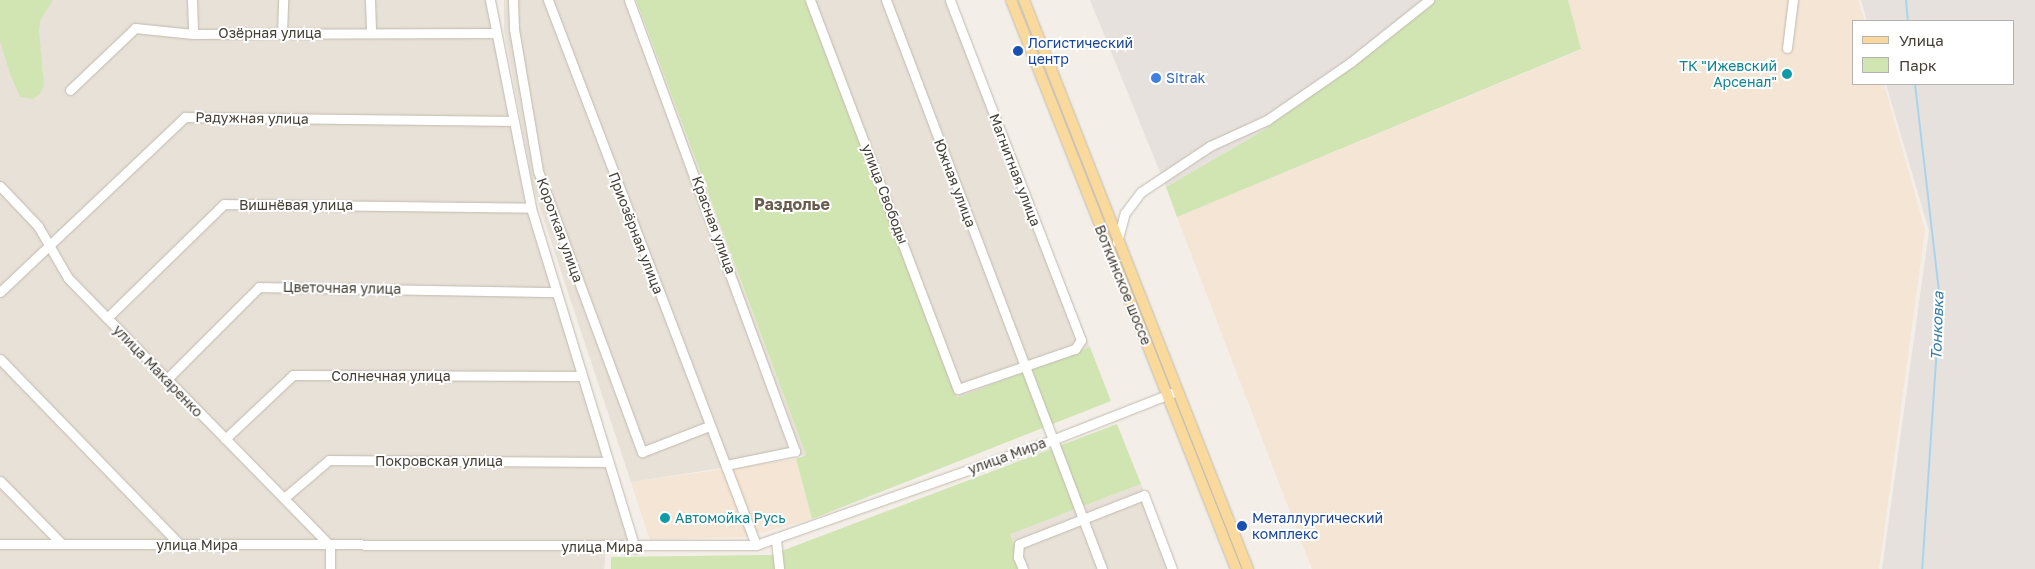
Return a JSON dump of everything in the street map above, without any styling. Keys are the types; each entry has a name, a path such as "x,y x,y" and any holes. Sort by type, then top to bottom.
{"main road":[{"name":"Воткинское шоссе","path":"1011,0 1172,393 1248,569"},
{"name":"Воткинское шоссе","path":"1024,0 1117,242 1236,569"}],"street":[{"path":"192,0 193,34"},
{"path":"282,34 283,0"},
{"path":"370,0 370,32"},
{"path":"490,0 531,208 607,462 635,548"},
{"name":"Короткая улица","path":"513,0 514,28 538,171 642,452 710,426"},
{"name":"Приозёрная улица","path":"548,0 756,546"},
{"name":"Красная улица","path":"629,0 795,451 726,465"},
{"name":"улица Свободы","path":"810,0 958,390 1025,365"},
{"name":"Южная улица","path":"886,0 1102,569"},
{"name":"Магнитная улица","path":"950,0 1081,340 1075,349 1025,365"},
{"path":"1117,242 1125,213 1141,192 1210,146 1266,120 1351,62 1429,0"},
{"path":"1787,48 1793,0"},
{"name":"Озёрная улица","path":"70,90 135,28 193,34 495,33"},
{"name":"Радужная улица","path":"0,292 185,117 513,121"},
{"name":"улица Макаренко","path":"0,186 38,226 51,244 68,278 330,546"},
{"name":"Вишнёвая улица","path":"107,318 224,204 531,208"},
{"name":"Цветочная улица","path":"167,379 258,287 556,292"},
{"path":"0,359 180,545"},
{"name":"Солнечная улица","path":"226,439 294,375 581,376"},
{"name":"улица Мира","path":"0,544 635,548 756,546 1052,440 1172,393"},
{"name":"Покровская улица","path":"284,498 329,460 607,462"},
{"path":"0,481 62,544"},
{"path":"1023,569 1018,557 1018,544 1144,495 1172,569"},
{"path":"776,540 779,569"},
{"path":"330,546 330,569"}],"shaded area":[{"path":"0,0 490,0 531,208 635,548 606,548 604,569 0,569"},
{"path":"504,0 635,0 806,455 631,482 533,187 504,30"},
{"path":"806,0 952,0 1090,347 957,399"},
{"path":"1090,0 1431,0 1264,130 1166,187"},
{"path":"1568,0 1858,0 1865,20 1852,20 1852,85 1884,85 1925,230 1879,569 1312,569 1177,217 1580,50"},
{"path":"1861,0 2035,0 2035,569 1882,569 1929,231 1886,85 2015,85 2015,20 1867,20"},
{"path":"796,459 812,519 744,537 650,540 631,482"},
{"path":"1141,484 1174,569 1023,569 1009,534"}],"green space":[{"path":"0,0 53,0 41,19 39,31 44,86 40,94 33,99 20,97 10,74 0,41"},
{"path":"636,0 805,0 957,398 1090,347 1111,401 812,519 796,459 806,455"},
{"path":"1431,0 1568,0 1581,49 1177,217 1166,187 1264,130"},
{"path":"1117,424 1141,484 1010,534 1023,569 611,569 611,557 771,555"}],"waterway":[{"name":"Тонковка","path":"1906,0 1908,20"},
{"name":"Тонковка","path":"1915,85 1940,301 1922,569"}],"place":[{"name":"Логистический центр","path":"1018,51"},
{"name":"ТК \"Ижевский Арсенал\"","path":"1787,74"},
{"name":"Sitrak","path":"1156,78"},
{"name":"Автомойка Русь","path":"665,518"},
{"name":"Металлургический комплекс","path":"1242,526"}],"district":[{"name":"Раздолье","path":"792,204"}]}
